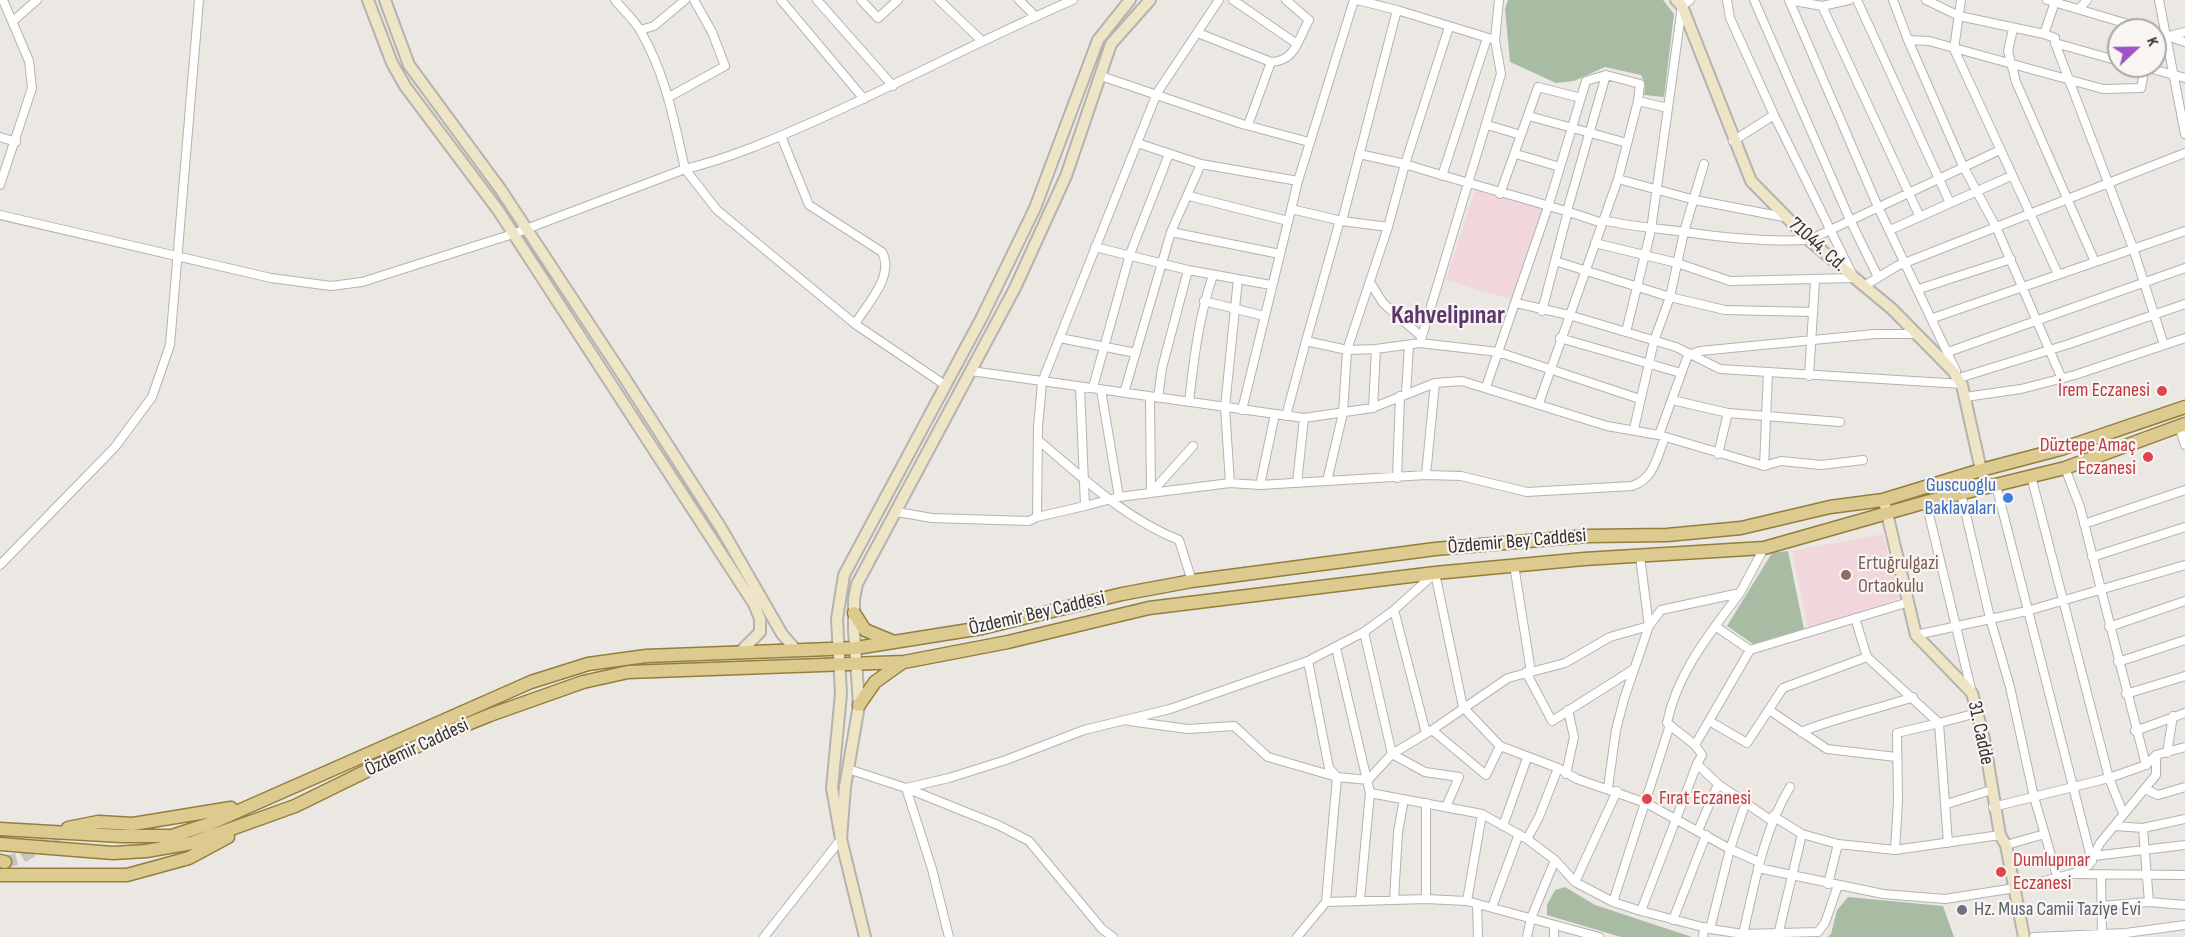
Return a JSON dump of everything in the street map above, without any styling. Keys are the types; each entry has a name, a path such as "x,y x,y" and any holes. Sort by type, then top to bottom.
{"main road":[{"path":"368,0 398,75 513,234 754,604 760,619 760,632 741,651"},
{"path":"385,0 409,65 464,138 668,443 783,634 796,650"},
{"path":"865,937 841,839 832,788 840,704 840,649 837,619 844,575 945,385 1035,208 1098,40 1130,0"},
{"path":"841,839 848,769 859,705 854,613 857,584 1015,288 1066,176 1111,44 1151,1"},
{"name":"71044. Cd.","path":"1683,2 1733,141 1751,181 1809,240 1892,309 1944,360 1961,381 1981,470"},
{"name":"Özdemir Bey Caddesi","path":"796,650 856,648 898,643 982,628 1122,594 1192,581 1435,549 1587,536 1666,535 1741,528 1830,507 1883,500 1981,470 2061,449 2185,407"},
{"name":"Özdemir Caddesi","path":"0,844 112,852 147,851 192,843 257,821 338,786 438,736 531,699 583,682 628,672 904,662 1008,642 1149,608 1435,573 1764,548 1926,502 2065,468 2182,425"},
{"path":"1883,500 1916,635"},
{"path":"854,613 865,630 898,643"},
{"name":"31. Cadde","path":"1916,635 1972,693 1984,739 1994,807 2000,835 2006,845 2024,937"},
{"name":"Özdemir Caddesi","path":"0,829 121,836 172,836 209,824 531,682 576,668 646,656 796,650"},
{"path":"859,705 875,682 904,662"},
{"path":"68,828 83,824 133,824 217,812 264,800"},
{"path":"0,875 127,875 153,870 189,858 257,821"}],"street":[{"path":"0,185 32,88 29,61 3,0"},
{"path":"13,21 38,0"},
{"path":"0,565 116,447 152,397 170,345 199,0"},
{"path":"615,0 640,30 659,66 669,97 685,169 717,210 855,324 945,385"},
{"path":"640,30 654,26 685,0"},
{"path":"781,0 864,99"},
{"path":"817,0 893,86"},
{"path":"861,0 878,18 898,0"},
{"path":"939,0 981,40"},
{"path":"1019,0 1035,16"},
{"path":"0,214 271,278 331,286 362,282 513,234 685,169 715,162 781,136 893,86 981,40 1073,0"},
{"path":"1037,517 1038,440 1042,381 1157,93 1219,0"},
{"path":"1233,0 1297,44"},
{"path":"1198,33 1271,62 1281,62 1293,54 1309,20 1286,0"},
{"path":"1242,410 1298,181 1356,0 1491,39"},
{"path":"1442,176 1491,39 1498,0"},
{"path":"1595,243 1677,263 1730,281 1854,278 1774,115 1730,18 1727,0"},
{"path":"1754,0 1850,220 1878,277"},
{"path":"1789,0 1822,6 1849,0"},
{"path":"1789,0 1878,207 1907,263 1961,381"},
{"path":"1857,0 1950,203"},
{"path":"1893,0 1963,166 1997,229 2052,350 2062,378"},
{"path":"1926,0 1959,16 2055,38 2067,78 2133,248 2164,345"},
{"path":"1961,0 1954,49 2029,216 2058,274"},
{"path":"2079,9 2087,0"},
{"path":"2159,0 2163,18"},
{"path":"669,97 725,66 697,1"},
{"path":"2044,34 2051,1 2109,18"},
{"path":"1626,332 1651,230 1683,2"},
{"path":"1822,6 1920,217"},
{"path":"1286,416 1397,10"},
{"path":"1328,481 1343,413 1347,350 1449,27"},
{"path":"2013,29 2008,51 2010,65 2095,262"},
{"path":"2167,36 2185,32"},
{"path":"2167,36 2185,42"},
{"path":"2167,36 2172,74 2185,134"},
{"path":"1421,340 1501,74 1491,39"},
{"path":"1908,40 1929,41 2103,89 2141,88 2141,78"},
{"path":"2055,43 2107,58"},
{"path":"1248,126 1271,62"},
{"path":"2167,73 2185,78"},
{"path":"1542,311 1606,75"},
{"path":"1486,387 1549,204 1586,81 1606,75 1640,84 1638,101 1618,179 1587,271 1560,338 1539,403"},
{"path":"1101,76 1157,93 1248,126 1309,142"},
{"path":"1500,194 1538,87 1581,98"},
{"path":"1638,101 1668,108"},
{"path":"1733,141 1774,115"},
{"path":"1528,116 1627,143"},
{"path":"1487,125 1521,135"},
{"path":"781,136 809,205 882,252 886,258 886,275 855,324"},
{"path":"0,137 16,142"},
{"path":"1137,143 1201,164 1298,181"},
{"path":"1359,154 1405,164 1500,194 1549,204 1602,221 1651,230 1706,236 1809,240 2000,150"},
{"path":"1864,285 1907,263 2185,153"},
{"path":"1119,497 1097,389 1105,348 1130,254 1169,154"},
{"path":"1516,154 1560,167"},
{"path":"1124,393 1171,232 1189,196 1201,164"},
{"path":"1634,429 1654,341 1670,297 1683,232 1695,200 1704,164"},
{"path":"1890,230 2011,176"},
{"path":"1618,179 1695,200 1784,217"},
{"path":"1189,196 1288,221"},
{"path":"1291,209 1341,220 1388,226"},
{"path":"1933,318 2185,231"},
{"path":"1171,232 1280,255"},
{"path":"1095,247 1188,270 1271,285"},
{"path":"1919,289 2010,259"},
{"path":"1555,261 1637,288 1725,310 1813,312"},
{"path":"1948,352 2185,268"},
{"path":"1151,493 1154,397 1188,270"},
{"path":"1189,402 1204,301 1213,275"},
{"path":"1230,483 1225,407 1238,279"},
{"path":"1809,376 1815,280"},
{"path":"1370,282 1383,303 1421,340"},
{"path":"1204,301 1264,316"},
{"path":"1516,303 1542,311 1569,315 1676,347 1720,369 1809,376 1961,381 2185,304"},
{"path":"1688,355 1700,351 1875,334 1916,334"},
{"path":"1060,338 1136,353"},
{"path":"1560,338 1681,373"},
{"path":"1965,397 2021,389 2185,338"},
{"path":"1306,341 1347,350 1376,350 1409,345 1421,340 1498,352 1640,399"},
{"path":"1397,478 1409,345"},
{"path":"1373,408 1376,350"},
{"path":"897,512 943,518 1029,521 1037,517 1111,501 1119,497 1230,483 1260,486 1426,475 1461,476 1527,492 1632,486 1641,483 1649,476 1688,355"},
{"path":"971,371 1304,418 1373,408 1435,383 1462,381 1539,403 1606,426 1634,429 1662,436 1764,466 1781,461 1821,465 1863,460"},
{"path":"1764,466 1768,418 1768,372"},
{"path":"1426,475 1435,383"},
{"path":"1080,387 1085,506"},
{"path":"1672,400 1728,413 1840,422"},
{"path":"1718,454 1728,413"},
{"path":"1260,486 1275,414"},
{"path":"1298,483 1304,418"},
{"path":"2182,425 2185,445"},
{"path":"1038,440 1111,501 1153,529 1179,540 1192,581"},
{"path":"1151,493 1193,446"},
{"path":"2065,468 2080,507 2135,731 2146,765"},
{"path":"2031,476 2109,778 2123,813"},
{"path":"1996,485 2072,788 2093,859"},
{"path":"2084,524 2185,490"},
{"path":"1961,493 1990,618 2010,687 2034,797 2057,876"},
{"path":"1926,502 1972,693"},
{"path":"2092,558 2185,527"},
{"path":"1641,911 1702,755 1695,745 1667,723 1670,707 1690,662 1740,593 1764,548"},
{"path":"1640,557 1649,626"},
{"path":"1916,635 2027,611 2185,565"},
{"path":"1514,566 1529,672 1552,721 1634,669"},
{"path":"906,788 949,778 1084,730 1170,709 1308,661 1364,632 1394,610 1435,573"},
{"path":"1435,573 1463,707 1500,746 1558,768 1566,774 1646,803 1759,865 1828,884 1883,894 1945,899 2015,888 2072,874 2185,875"},
{"path":"1575,882 1612,790 1616,730 1649,626 1661,610 1740,593"},
{"path":"2109,627 2185,601"},
{"path":"1695,745 1711,722 1750,650 1909,602"},
{"path":"1394,610 1429,731 1486,776 1500,746"},
{"path":"1856,618 1867,657 1939,723 1947,804 1948,843"},
{"path":"1368,780 1392,754 1508,678 1565,663 1610,637 1649,626"},
{"path":"1715,626 1750,650"},
{"path":"1364,632 1392,754 1425,772 1459,777 1446,807"},
{"path":"2118,662 2185,640"},
{"path":"1336,648 1370,793 1360,900"},
{"path":"1711,722 1747,743 1783,688 1867,657"},
{"path":"1297,937 1326,902 1337,777 1329,768 1308,661"},
{"path":"2126,694 2185,676"},
{"path":"1801,732 1862,711 1876,710 1913,697"},
{"path":"1566,774 1574,737 1568,710"},
{"path":"1769,710 1827,750 1896,757"},
{"path":"1895,850 1898,801 1897,734 1977,713"},
{"path":"2135,731 2185,713"},
{"path":"2167,753 2173,716"},
{"path":"1124,720 1188,729 1234,726 1268,758 1337,777 1368,780"},
{"path":"1612,902 1670,725"},
{"path":"1994,807 2109,778 2146,765 2156,756 2185,747"},
{"path":"2093,859 2100,843 2156,775 2156,756"},
{"path":"1503,826 1527,758"},
{"path":"1697,764 1718,784 1773,818 1802,834 1838,844 1895,850 2000,835"},
{"path":"1527,839 1539,818 1558,768"},
{"path":"848,769 906,788 998,825 1029,841 1102,929 1113,937"},
{"path":"1673,920 1718,784"},
{"path":"1743,934 1773,818 1790,787"},
{"path":"2145,789 2158,795 2185,787"},
{"path":"906,788 932,869 949,937"},
{"path":"1947,804 1991,790"},
{"path":"1370,793 1482,814 1527,839 1555,860 1575,882 1612,902 1707,928 1743,934 1818,932 1825,923 1838,885"},
{"path":"1394,900 1398,832 1404,799"},
{"path":"1703,937 1746,802"},
{"path":"1426,803 1426,899"},
{"path":"1467,901 1482,814"},
{"path":"2115,826 2143,828 2185,819"},
{"path":"2143,828 2145,876 2149,902"},
{"path":"1492,907 1519,834"},
{"path":"1778,934 1790,873 1802,834"},
{"path":"2006,845 2045,834"},
{"path":"764,937 841,839"},
{"path":"1828,884 1838,844"},
{"path":"2072,874 2093,859 2185,845"},
{"path":"1527,937 1531,918 1555,860"},
{"path":"2101,875 2102,933"},
{"path":"1326,902 1426,899 1467,901 1599,937"},
{"path":"2101,906 2149,902 2185,905"},
{"path":"1477,904 1478,937"},
{"path":"1554,926 1554,937"},
{"path":"2034,937 2102,933 2155,934 2185,926"}],"shaded area":[{"path":"1475,190 1542,209 1513,300 1446,280"},
{"name":"Ertuğrulgazi Ortaokulu","path":"1883,534 1900,598 1808,628 1792,551"}],"green space":[{"path":"1508,0 1663,0 1674,14 1664,97 1644,95 1645,84 1641,75 1605,67 1574,81 1556,83 1510,62 1505,9"},
{"path":"1788,551 1804,629 1753,644 1727,626 1772,553"},
{"path":"1565,887 1595,905 1692,937 1621,937 1547,915 1547,905 1555,890"},
{"path":"1848,897 1943,906 1954,937 1827,937 1831,934 1837,910"}],"tunnel":[{"path":"5,862 21,858 64,831"}],"place":[{"name":"İrem Eczanesi","path":"2162,391"},
{"name":"Düztepe Amaç Eczanesi","path":"2148,457"},
{"name":"Guscuoglu Baklavaları","path":"2008,498"},
{"name":"Ertuğrulgazi Ortaokulu","path":"1846,575"},
{"name":"Fırat Eczanesi","path":"1647,799"},
{"name":"Dumlupınar Eczanesi","path":"2001,872"},
{"name":"Hz. Musa Camii Taziye Evi","path":"1962,910"}],"district":[{"name":"Kahvelipınar","path":"1448,316"}]}
